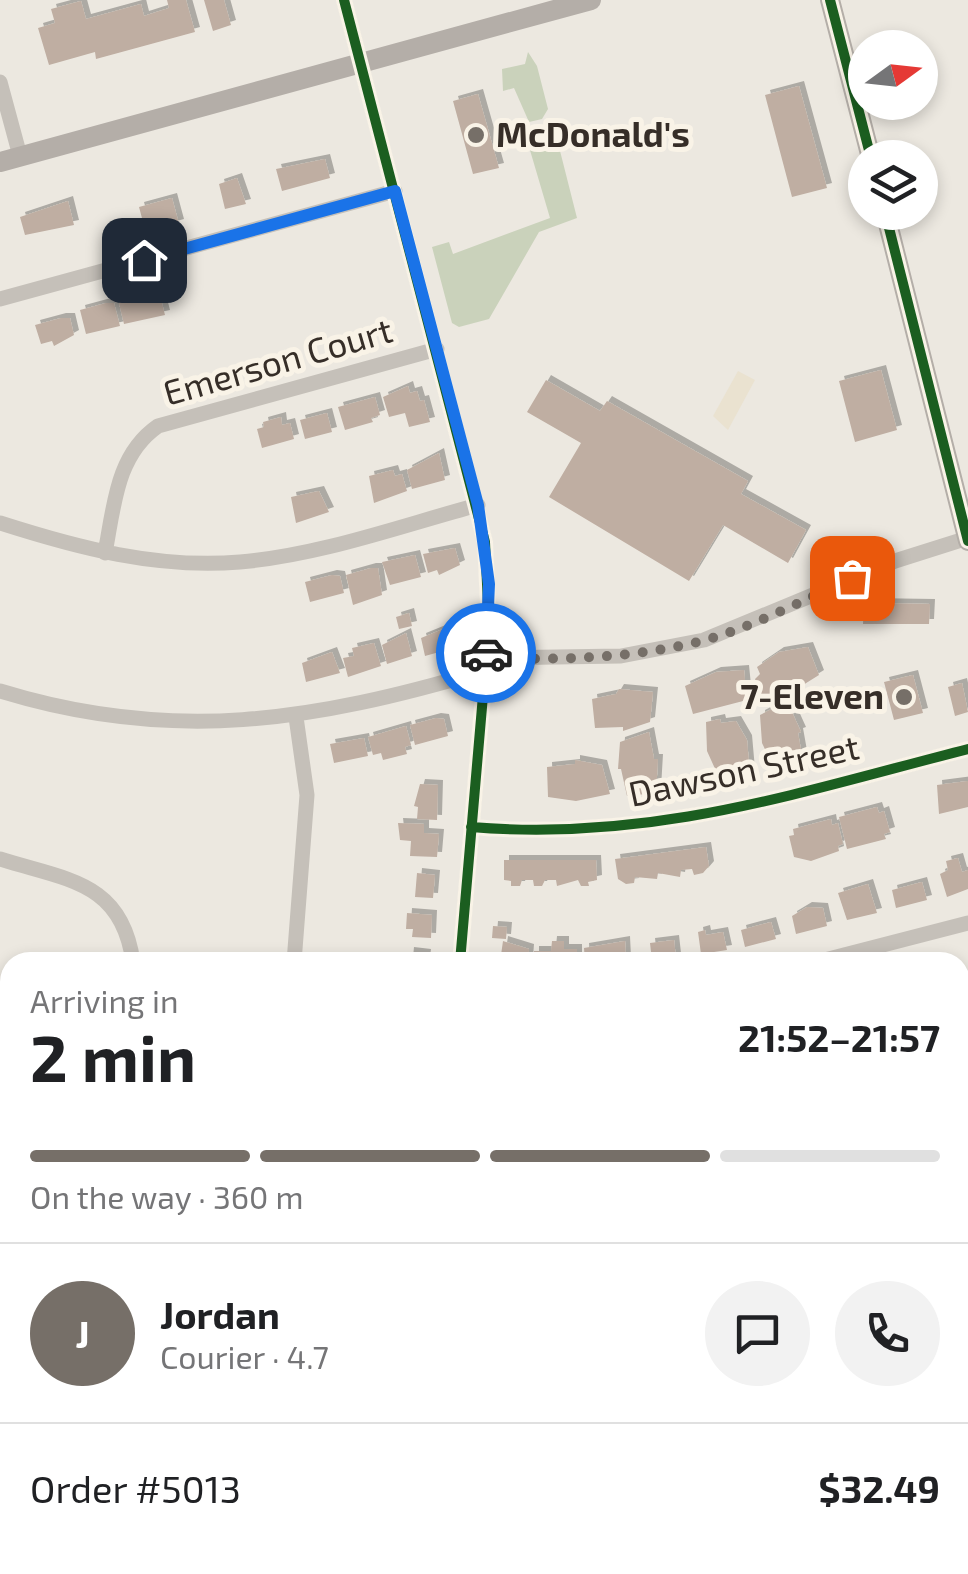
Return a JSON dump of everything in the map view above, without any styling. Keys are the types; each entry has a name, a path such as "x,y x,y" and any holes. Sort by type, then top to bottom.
{"main road":[{"path":"10,159 591,0"},
{"path":"830,0 866,140"},
{"path":"890,230 968,539"}],"street":[{"path":"344,0 478,505 489,584 461,952"},
{"path":"0,82 10,159"},
{"path":"0,299 395,191"},
{"name":"Emerson Court","path":"105,553 122,470 136,445 158,426 437,350"},
{"path":"0,522 105,553 182,562 268,558 478,505"},
{"path":"0,691 71,710 145,722 225,724 296,717 484,664 621,656 704,640 895,562 968,539"},
{"path":"295,952 307,794 296,717"},
{"name":"Dawson Street","path":"471,827 568,832 680,821 968,749"},
{"path":"0,860 72,880 101,895 127,930 131,952"},
{"path":"855,952 968,923"}],"green space":[{"path":"528,52 537,66 548,109 542,119 529,122 514,88 503,91 502,69 525,64"},
{"path":"545,133 557,139 577,218 539,232 489,319 459,327 452,323 432,247 449,242 453,254 550,218 527,140"}],"shaded area":[{"path":"738,371 755,380 728,430 713,416"}],"building":[{"path":"167,0 186,0 195,32 96,59 95,52 49,65 38,28 55,23 51,9 81,1 86,19 141,4 144,16 169,8"},
{"path":"204,0 224,0 231,25 213,31"},
{"path":"799,86 827,188 792,197 765,95"},
{"name":"McDonald's","path":"478,94 499,168 473,174 453,101"},
{"path":"325,159 330,178 282,191 276,169"},
{"path":"237,178 246,204 225,209 219,184"},
{"path":"172,198 179,224 146,233 139,207"},
{"path":"68,201 74,225 25,235 20,217"},
{"path":"158,288 165,315 124,324 119,303"},
{"path":"114,303 120,326 86,334 80,310"},
{"path":"70,318 74,335 54,346 52,341 41,344 35,325"},
{"path":"881,370 897,430 855,442 839,381"},
{"path":"546,380 600,411 607,401 748,481 741,494 806,530 788,563 723,525 689,581 549,497 581,443 527,412"},
{"path":"408,386 410,393 417,391 420,401 424,400 430,422 409,427 405,413 389,417 383,397"},
{"path":"375,397 380,415 371,418 373,422 345,430 338,407"},
{"path":"327,413 332,432 305,439 300,420"},
{"path":"281,417 282,425 290,423 294,439 262,448 257,429 264,427 263,422"},
{"path":"439,453 445,480 412,489 407,470"},
{"path":"393,470 395,476 402,474 407,491 374,503 369,476"},
{"path":"319,491 329,512 296,523 291,497"},
{"path":"455,548 460,565 439,575 437,570 428,573 423,554"},
{"path":"415,555 421,577 390,585 382,562"},
{"path":"378,568 382,595 353,605 346,575"},
{"path":"340,576 344,593 310,602 305,582"},
{"path":"864,603 930,604 929,624 863,624"},
{"path":"409,613 412,626 399,629 396,617"},
{"path":"453,625 457,647 425,656 421,638"},
{"path":"406,633 412,656 387,664 382,645"},
{"path":"374,643 381,666 348,677 343,658 354,656 352,648"},
{"path":"808,647 819,675 795,690 762,698 755,679 760,674 757,667 779,652"},
{"path":"332,652 340,673 306,682 302,663"},
{"path":"744,670 747,700 693,714 685,686 716,672"},
{"name":"7-Eleven","path":"913,675 923,713 894,720 884,682"},
{"path":"962,683 968,712 955,716 948,687"},
{"path":"619,689 653,692 650,722 623,731 623,727 595,728 592,699 616,694"},
{"path":"787,701 801,732 798,733 803,761 774,768 762,743 760,715"},
{"path":"444,719 448,736 415,745 410,725"},
{"path":"720,719 721,723 736,721 747,740 750,774 721,782 707,751 706,722"},
{"path":"406,726 411,745 405,747 407,754 383,760 381,753 373,755 368,737"},
{"path":"649,732 654,759 658,759 656,793 627,796 618,769 620,742"},
{"path":"364,738 368,756 334,763 330,744"},
{"path":"575,760 602,765 610,794 576,801 548,797 547,767 575,764"},
{"path":"968,781 968,807 939,814 937,785"},
{"path":"420,784 438,785 437,820 417,819 418,807 414,806"},
{"path":"877,807 879,813 884,811 890,832 884,834 886,839 847,849 839,817"},
{"path":"831,819 832,825 838,823 843,844 838,846 839,851 811,861 794,857 789,836 794,835 793,829"},
{"path":"398,823 424,824 424,833 439,834 437,857 410,856 411,841 400,840"},
{"path":"706,847 709,866 703,873 694,875 692,869 681,870 680,877 658,873 657,879 635,877 634,883 626,884 618,879 615,859"},
{"path":"958,858 962,872 968,870 968,889 947,897 940,874 948,870 946,861"},
{"path":"504,860 596,860 597,880 588,882 589,886 581,886 578,880 557,886 556,880 545,880 542,886 534,886 533,880 522,880 520,886 511,886 511,881 504,880"},
{"path":"417,873 435,875 433,898 415,897"},
{"path":"922,882 927,900 896,908 892,890"},
{"path":"868,884 877,913 847,920 838,893"},
{"path":"807,907 823,908 827,926 796,934 792,916"},
{"path":"407,913 432,915 431,938 412,937 413,929 406,929"},
{"path":"771,922 776,939 745,947 741,930"},
{"path":"493,926 507,927 506,939 492,938"},
{"path":"698,932 723,932 727,950 701,952"},
{"path":"674,940 675,952 651,952 650,943"},
{"path":"503,941 529,949 529,952 501,952"},
{"path":"552,941 564,941 564,949 577,949 577,952 534,952 551,951"},
{"path":"625,941 626,952 584,952 584,948"}],"cycle path":[{"path":"344,0 485,542 489,626 461,952"},
{"path":"830,0 866,140"},
{"path":"890,230 968,541"},
{"path":"471,827 537,830 662,821 783,797 968,749"}],"way so far":[{"path":"486,653 486,658 551,660 659,650 746,626 852,578"}],"place":[{"name":"McDonald's","path":"476,135"},
{"name":"7-Eleven","path":"904,697"}],"route":[{"path":"144,260 395,191 478,505 489,584 486,653"}]}
